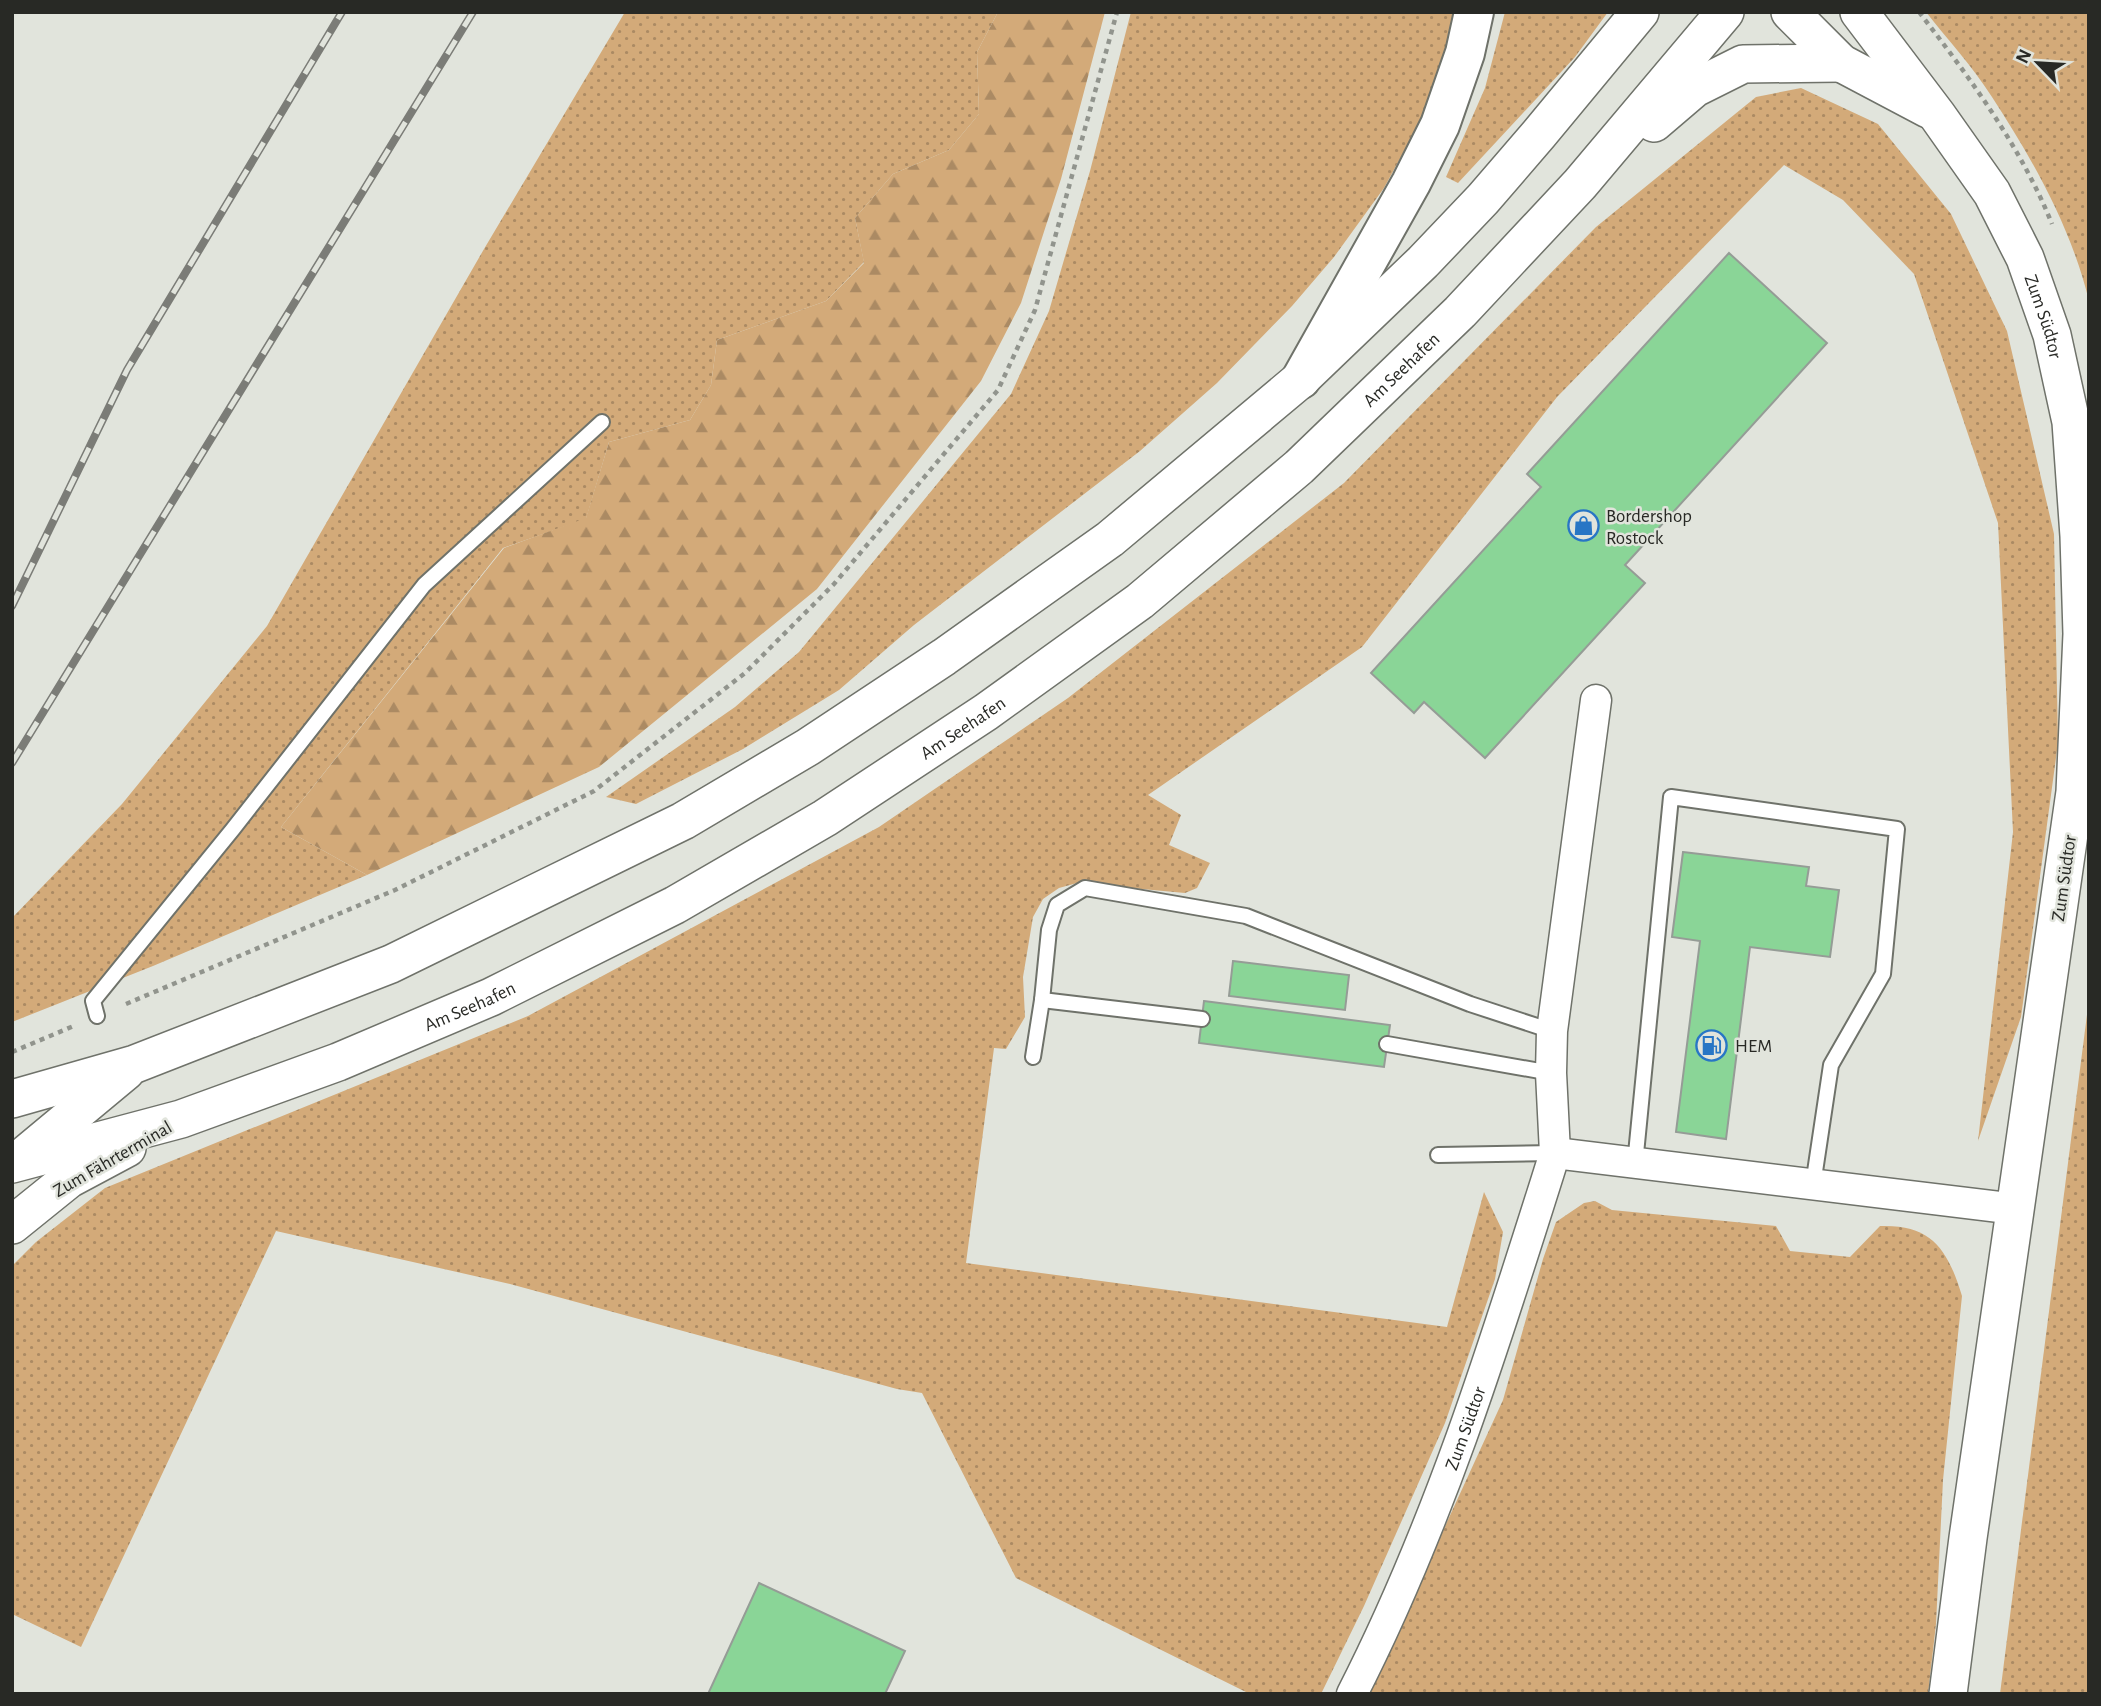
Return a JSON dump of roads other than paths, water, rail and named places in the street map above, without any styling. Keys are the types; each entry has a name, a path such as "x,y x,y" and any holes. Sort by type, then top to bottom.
{"highway":[{"path":"1301,379 1411,183 1440,125 1465,53 1474,12"}],"street":[{"path":"12,1099 135,1064 391,964 695,814 808,747 944,657 1110,539 1301,379 1423,262 1483,199 1640,12"},
{"name":"Am Seehafen","path":"13,1164 181,1119 338,1062 478,1003 659,914 825,818 986,712 1140,601 1299,467 1460,312 1580,184 1725,12"},
{"name":"Zum Südtor","path":"1790,12 1841,63 1937,115"},
{"name":"Zum Südtor","path":"1859,12 1937,115 1998,204 2025,258 2052,335 2071,422 2079,536 2082,634 2076,792 1968,1538 1948,1694"},
{"path":"1580,184 1695,88 1743,64 1841,63"},
{"name":"Zum Südtor","path":"1352,1694 1381,1637 1455,1460 1555,1153 1552,1031 1596,701"},
{"path":"13,1164 135,1064"},
{"name":"Zum Fährterminal","path":"12,1225 69,1179 181,1119"},
{"path":"1555,1153 2017,1209"}],"lane":[{"path":"97,1017 93,1001 233,829 424,585 602,422"},
{"path":"1635,1164 1671,797 1897,830 1883,974 1831,1065 1813,1185"},
{"path":"1033,1057 1049,930 1057,905 1085,888 1246,916 1470,1004 1552,1031"},
{"path":"1042,1000 1202,1019"},
{"path":"1387,1044 1551,1073"},
{"path":"1438,1155 1555,1153"}],"railway":[{"path":"12,606 127,370 342,12"},
{"path":"12,763 473,12"}],"place":[{"name":"Bordershop Rostock","path":"1583,526"},
{"name":"HEM","path":"1712,1045"}]}
